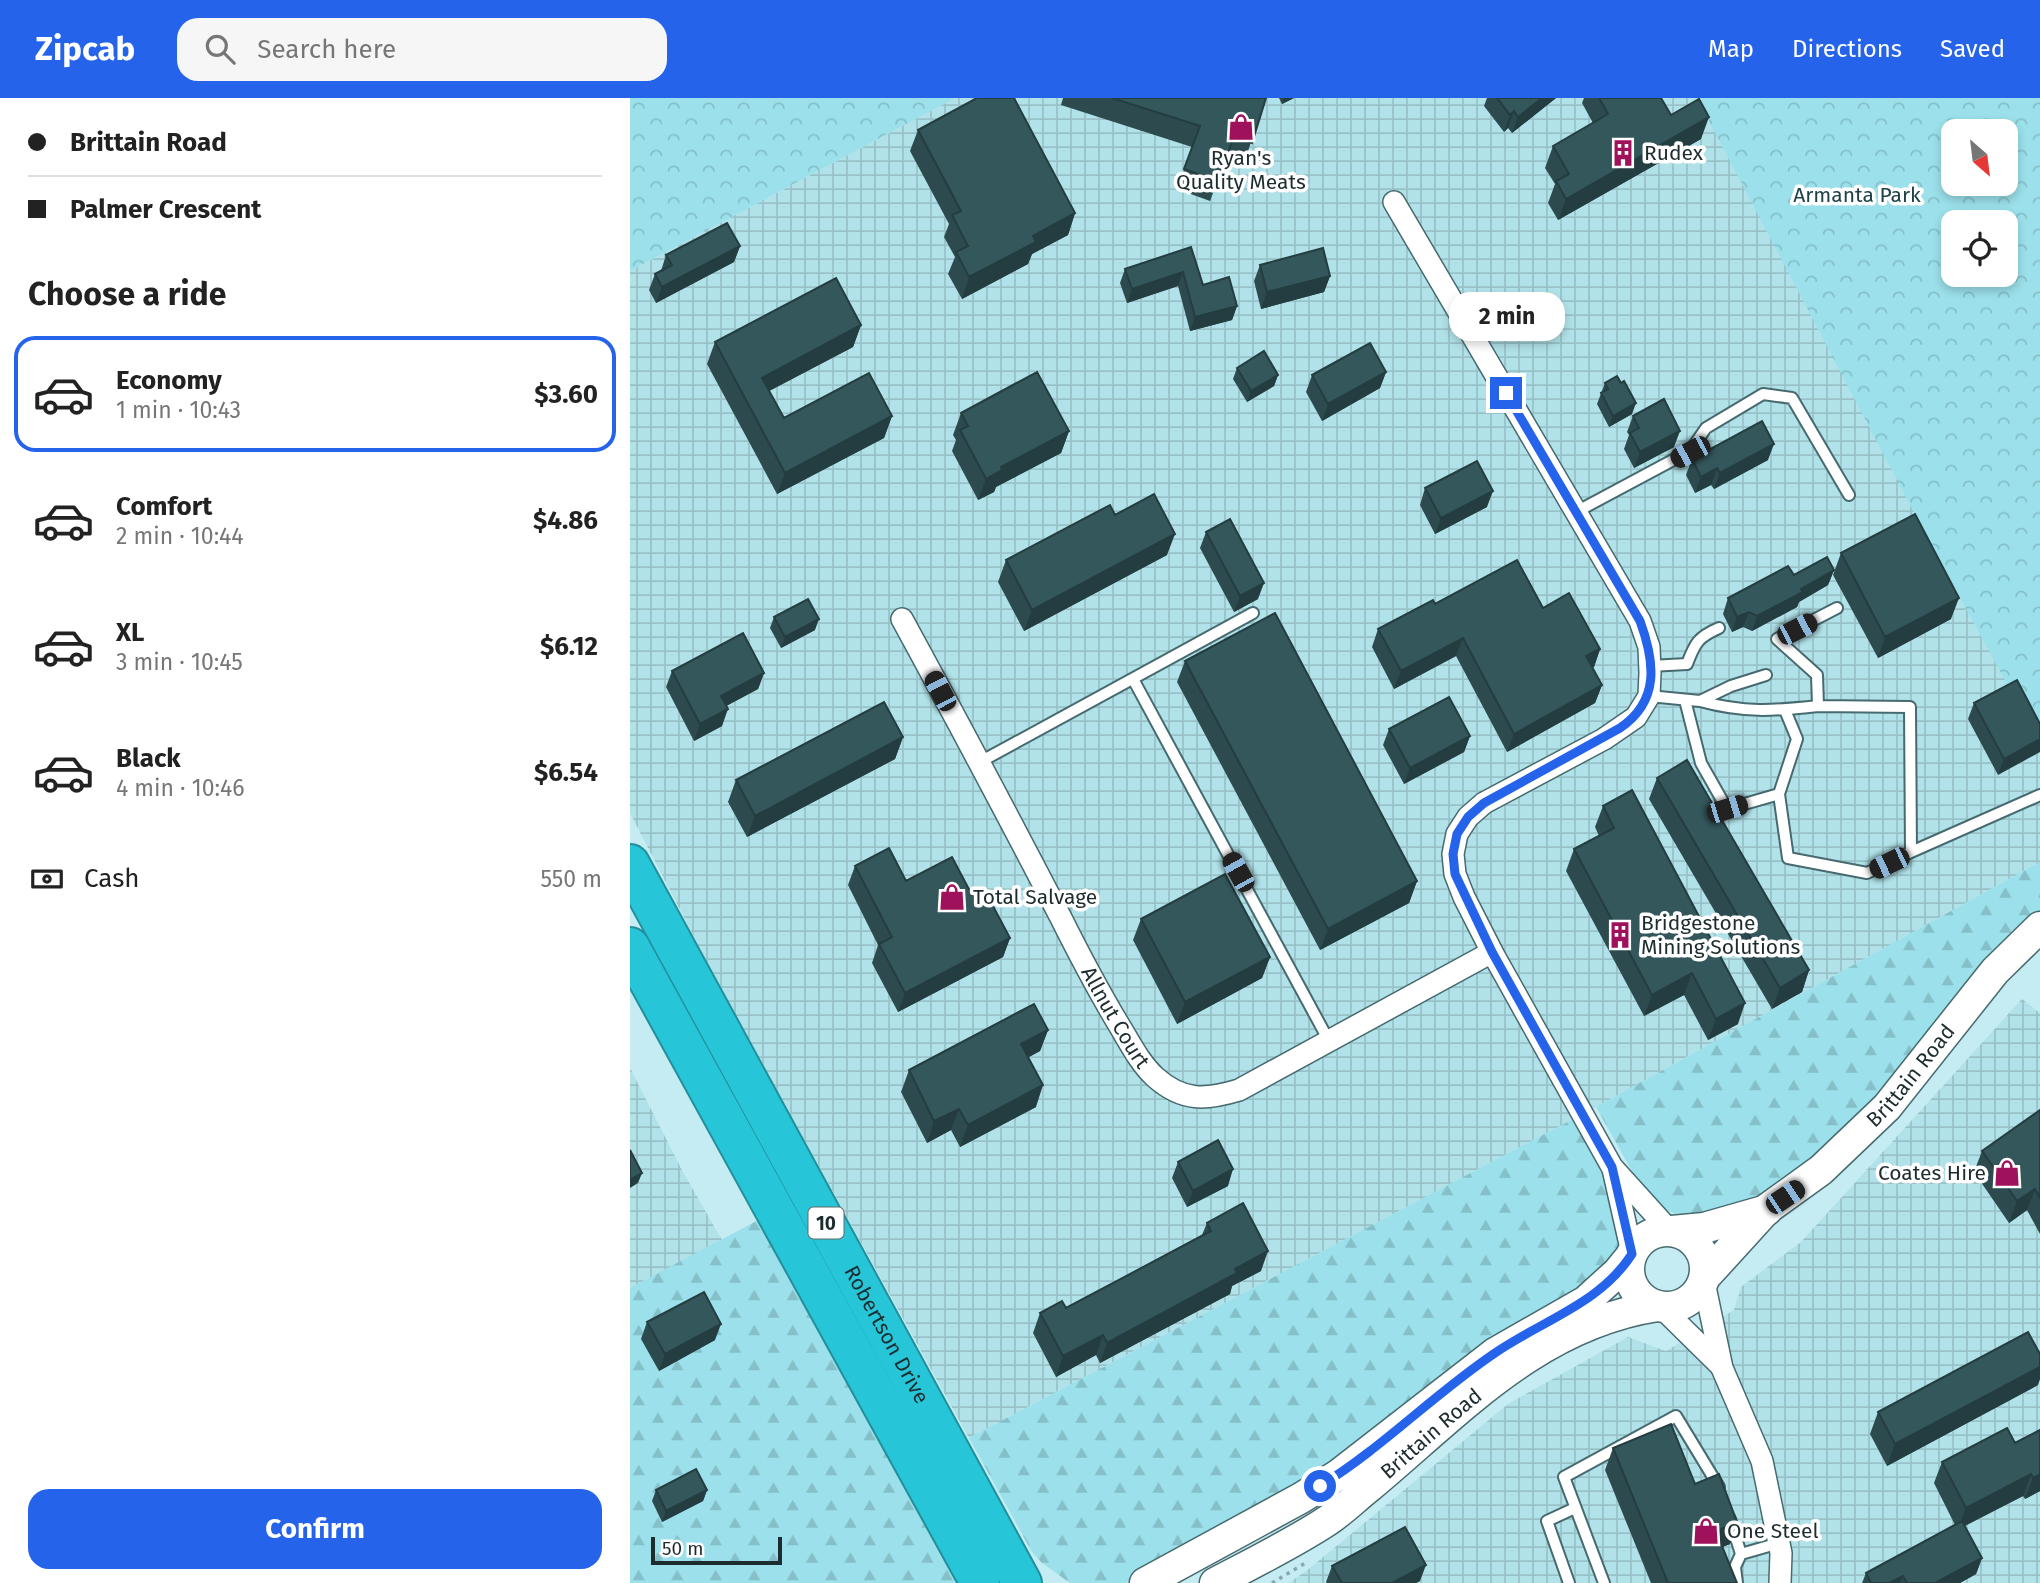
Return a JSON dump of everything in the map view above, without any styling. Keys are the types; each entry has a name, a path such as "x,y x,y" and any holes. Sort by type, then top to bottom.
{"highway":[{"name":"Robertson Drive","path":"630,864 1022,1583"},
{"name":"Robertson Drive","path":"630,947 980,1583"},
{"path":"999,1541 1020,1552 1045,1583"}],"main road":[{"name":"Brittain Road","path":"1704,1279 1767,1209 1821,1170 1887,1107 1995,971 2036,938"},
{"name":"Brittain Road","path":"1671,1231 1704,1228 1767,1209"},
{"path":"1671,1231 1684,1234 1695,1241 1702,1252 1706,1264 1704,1279 1691,1299 1682,1304 1660,1306 1646,1301 1637,1292 1629,1269 1632,1255 1638,1244 1647,1236 1671,1231"},
{"name":"Brittain Road","path":"1145,1583 1338,1475 1495,1353 1586,1301 1618,1272 1632,1255"},
{"name":"Brittain Road","path":"1215,1583 1328,1520 1478,1392 1522,1359 1614,1314 1660,1306"}],"street":[{"path":"1394,202 1640,621 1649,647 1649,696 1636,717 1604,739 1484,803 1468,817 1457,834 1453,854 1455,874 1492,952 1612,1167 1671,1231"},
{"name":"Allnut Court","path":"902,619 1102,998 1141,1062 1172,1090 1189,1097 1212,1098 1238,1090 1492,952"},
{"path":"1612,1167 1632,1255"},
{"path":"1704,1279 1722,1368 1762,1461 1781,1553 1780,1583"},
{"path":"1660,1306 1722,1368"}],"lane":[{"path":"1576,512 1690,452 1706,428 1763,394 1792,398 1849,495"},
{"path":"1818,706 1817,675 1777,639 1837,608"},
{"path":"979,762 1253,612"},
{"path":"1650,666 1687,664 1702,635 1719,628"},
{"path":"1700,701 1731,686 1766,675"},
{"path":"1133,678 1329,1041"},
{"path":"1649,696 1700,701 1731,710 1785,710 1818,706 1910,707 1911,852"},
{"path":"1685,700 1701,763 1727,809 1779,794"},
{"path":"1785,710 1797,739 1779,794 1788,858 1867,873 2040,795"},
{"path":"1604,1583 1564,1478 1676,1416 1721,1491 1741,1554 1735,1567 1737,1583"},
{"path":"1569,1583 1547,1521 1575,1508"},
{"path":"1741,1554 1779,1543"}],"shaded area":[{"path":"955,98 1698,98 2040,743 2040,862 1596,1107 969,1438 721,989 630,813 630,271"},
{"path":"2022,999 2040,1013 2040,1583 1289,1583 1508,1404 1628,1337 1666,1351 1734,1310 1741,1287 1801,1242"},
{"path":"630,1068 683,1172 722,1240 630,1288"}],"green space":[{"path":"630,98 955,98 630,271"},
{"name":"Armanta Park","path":"1697,98 2040,98 2040,745 1909,503"},
{"path":"2040,862 2040,911 2021,928 1900,1076 1803,1171 1755,1202 1729,1212 1679,1216 1661,1207 1638,1182 1596,1107"},
{"path":"1573,1119 1598,1165 1619,1220 1618,1251 1604,1275 1394,1424 1199,1545 1126,1583 1070,1583 1042,1563 1032,1552 969,1438"},
{"path":"764,1217 964,1583 630,1583 630,1288"}],"building":[{"path":"977,98 1014,98 1075,213 1033,236 1036,242 969,277 956,252 968,246 952,215 961,211 918,130"},
{"path":"1112,98 1266,98 1252,143 1234,137 1217,181 1184,169 1200,126"},
{"path":"1497,98 1542,98 1518,117 1514,111 1510,115"},
{"name":"Rudex","path":"1599,98 1661,98 1671,115 1699,99 1709,117 1566,199 1556,181 1569,174 1553,146 1608,114"},
{"path":"727,223 740,246 662,287 655,274 672,265 666,255"},
{"path":"1191,247 1203,285 1229,277 1237,306 1195,317 1183,272 1132,289 1125,269"},
{"path":"1323,248 1330,276 1267,292 1260,265"},
{"path":"836,278 861,325 762,378 784,418 869,373 892,416 785,473 715,342"},
{"path":"1370,343 1386,372 1328,404 1312,375"},
{"path":"1264,351 1278,375 1251,391 1237,368"},
{"path":"1037,372 1069,431 1001,467 1002,470 986,479 960,430 968,426 961,413"},
{"path":"1617,376 1621,383 1624,381 1636,403 1613,416 1601,393 1608,389 1605,383"},
{"path":"1664,399 1680,431 1640,452 1630,433 1639,428 1633,416"},
{"path":"1762,421 1774,444 1720,473 1717,468 1701,477 1692,459"},
{"path":"1477,461 1493,491 1441,518 1425,488"},
{"path":"1154,494 1175,534 1032,610 1006,560 1110,505 1115,515"},
{"path":"1915,514 1959,598 1885,637 1841,553"},
{"path":"1230,519 1264,583 1240,596 1206,532"},
{"path":"1827,557 1834,570 1801,589 1803,592 1757,616 1749,612 1737,617 1728,598 1788,566 1794,575"},
{"path":"1517,560 1543,608 1569,593 1600,649 1586,656 1602,685 1514,734 1463,638 1401,671 1378,629 1433,600 1435,604"},
{"path":"808,599 819,619 785,637 774,617"},
{"path":"1275,613 1417,881 1328,929 1185,661"},
{"path":"743,633 764,673 721,696 728,709 700,724 672,671"},
{"path":"2017,680 2040,724 2040,739 2004,759 1974,703"},
{"path":"1449,697 1470,736 1410,768 1389,729"},
{"path":"884,702 903,737 755,816 736,780"},
{"path":"1687,760 1809,970 1780,988 1657,778"},
{"path":"1632,790 1745,1003 1716,1019 1692,973 1652,995 1574,849 1614,828 1603,806"},
{"path":"889,848 906,881 952,857 972,895 984,889 1010,938 905,993 879,944 892,937 855,866"},
{"path":"1225,874 1270,957 1185,1002 1141,919"},
{"path":"1034,1004 1048,1030 1021,1044 1043,1085 968,1125 959,1109 934,1121 909,1070"},
{"path":"2040,1110 2040,1198 2035,1189 2017,1201 1982,1151"},
{"path":"1218,1140 1233,1169 1193,1191 1178,1162"},
{"path":"630,1150 642,1173 630,1180"},
{"path":"1243,1203 1268,1251 1235,1269 1237,1273 1107,1343 1103,1335 1063,1356 1040,1313 1062,1301 1066,1308 1211,1231 1207,1223"},
{"path":"704,1292 721,1324 665,1354 647,1322"},
{"path":"2028,1332 2040,1354 2040,1367 1895,1444 1878,1412"},
{"path":"1671,1424 1695,1484 1719,1474 1737,1522 1716,1531 1737,1583 1668,1583 1613,1448"},
{"path":"2007,1428 2015,1443 2040,1430 2040,1474 2033,1478 2031,1474 1966,1508 1942,1462"},
{"path":"696,1469 707,1490 666,1511 656,1490"},
{"path":"1962,1521 1982,1558 1935,1583 1907,1583 1903,1576 1889,1583 1871,1583 1866,1573"},
{"path":"1405,1527 1426,1565 1392,1583 1342,1583 1332,1566"}],"place":[{"name":"Ryan's Quality Meats","path":"1241,127"},
{"name":"Rudex","path":"1623,153"},
{"name":"Total Salvage","path":"952,897"},
{"name":"Bridgestone Mining Solutions","path":"1620,935"},
{"name":"Coates Hire","path":"2007,1173"},
{"name":"One Steel","path":"1706,1531"}],"route":[{"path":"1320,1486 1376,1447 1495,1353 1586,1301 1618,1272 1632,1254 1612,1167 1492,952 1455,874 1453,854 1457,834 1468,817 1484,803 1604,739 1636,717 1649,696 1649,647 1640,621 1506,393"}]}
